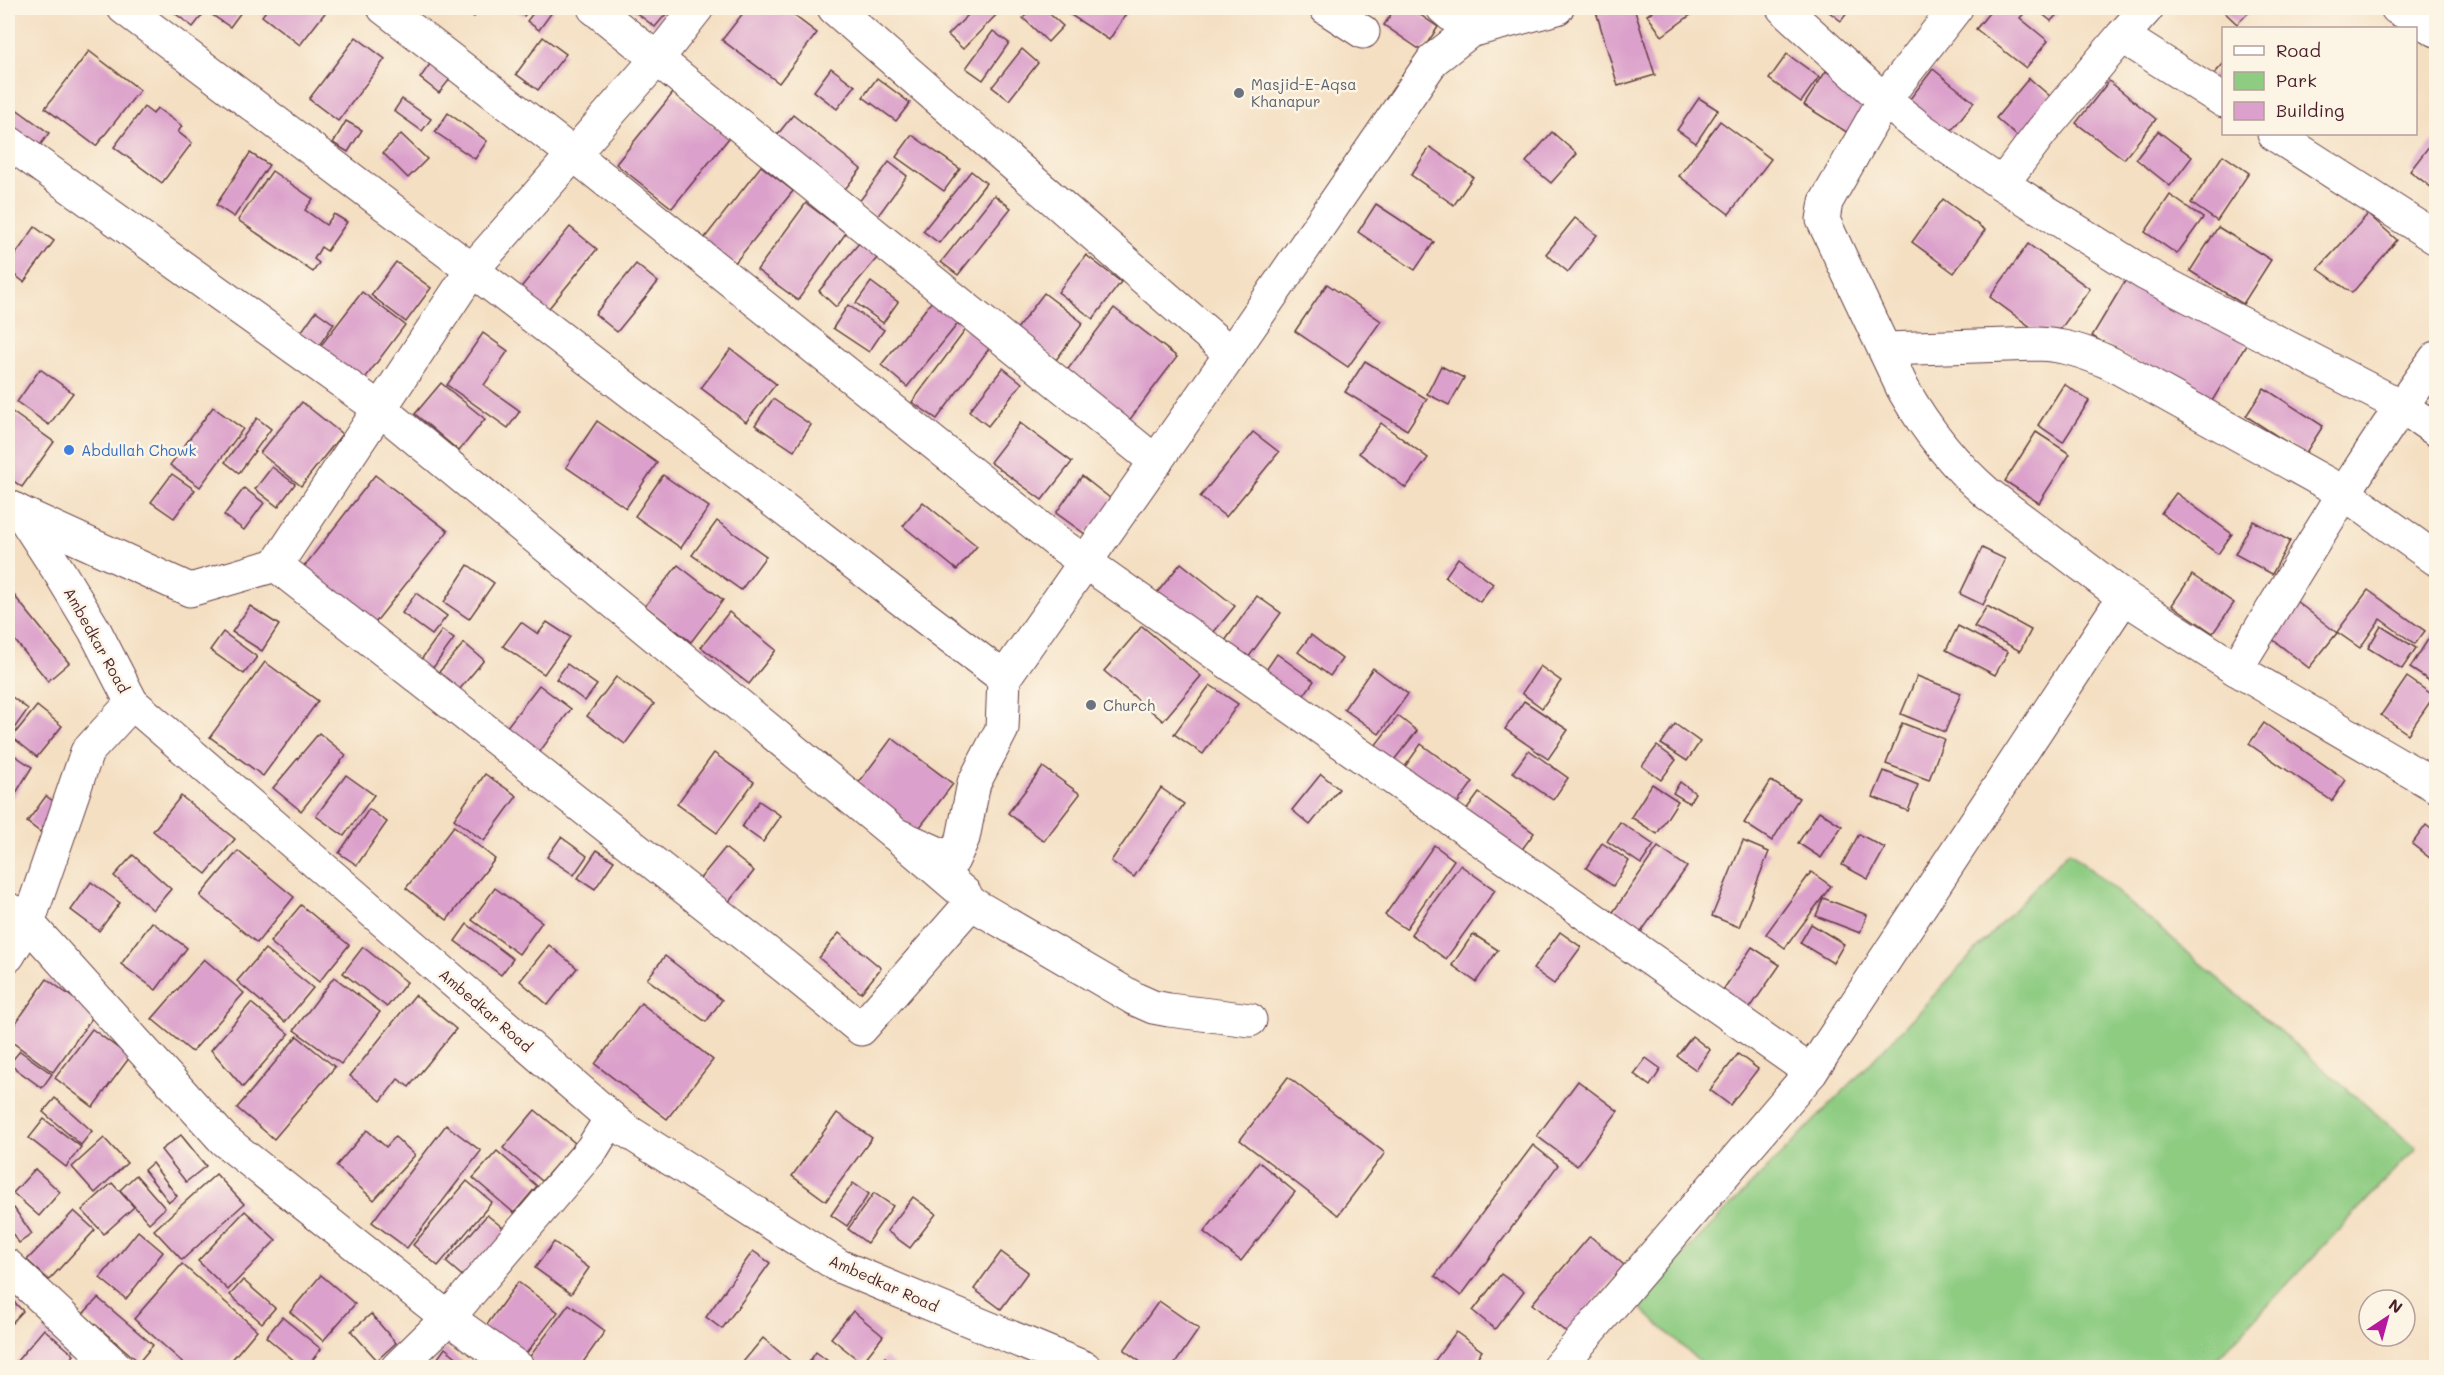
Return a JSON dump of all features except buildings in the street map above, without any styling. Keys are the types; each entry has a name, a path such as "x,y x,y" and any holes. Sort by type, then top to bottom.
{"street":[{"path":"124,8 472,270 1004,678"},
{"path":"384,8 573,154 1085,563 1811,1071"},
{"path":"594,8 1156,462"},
{"path":"14,509 190,590 276,566 472,270 657,59 697,8"},
{"path":"834,8 1232,354"},
{"path":"1326,8 1363,32"},
{"path":"1443,8 1470,31"},
{"path":"895,834 953,860 963,838 974,783 1002,729 1004,678 1232,354 1433,60 1470,31 1557,8"},
{"path":"1783,8 1884,100 1922,130 2002,184 2144,273 2401,406 2436,430"},
{"path":"1956,8 1884,100 1826,202 1823,219 1903,389 1918,415 1940,446 1968,477 2124,597 2236,669 2436,786"},
{"path":"2002,184 2042,131 2147,8"},
{"path":"2397,8 2436,30"},
{"path":"2122,36 2222,100"},
{"path":"2276,135 2436,238"},
{"path":"8,142 380,410 895,834 965,894 969,903 1153,1007 1250,1020"},
{"path":"1885,349 2038,344 2060,345 2084,352 2110,363 2344,494 2436,559"},
{"path":"2236,669 2344,494 2401,406 2436,358"},
{"name":"Ambedkar Road","path":"14,509 95,631 132,703 624,1129 839,1266 1085,1368"},
{"path":"276,566 861,1029 969,903"},
{"path":"1558,1368 1811,1071 2124,597"},
{"path":"8,956 18,916 87,752 132,703"},
{"path":"18,916 224,1140 448,1318 518,1368"},
{"path":"397,1368 448,1318 592,1149 611,1118"},
{"path":"8,1266 117,1368"}],"green space":[{"path":"2069,851 2416,1148 2209,1367 1705,1367 1635,1303 1862,1072"}],"place":[{"name":"Masjid-E-Aqsa Khanapur","path":"1239,93"},
{"name":"Abdullah Chowk","path":"69,450"},
{"name":"Church","path":"1091,705"}]}
